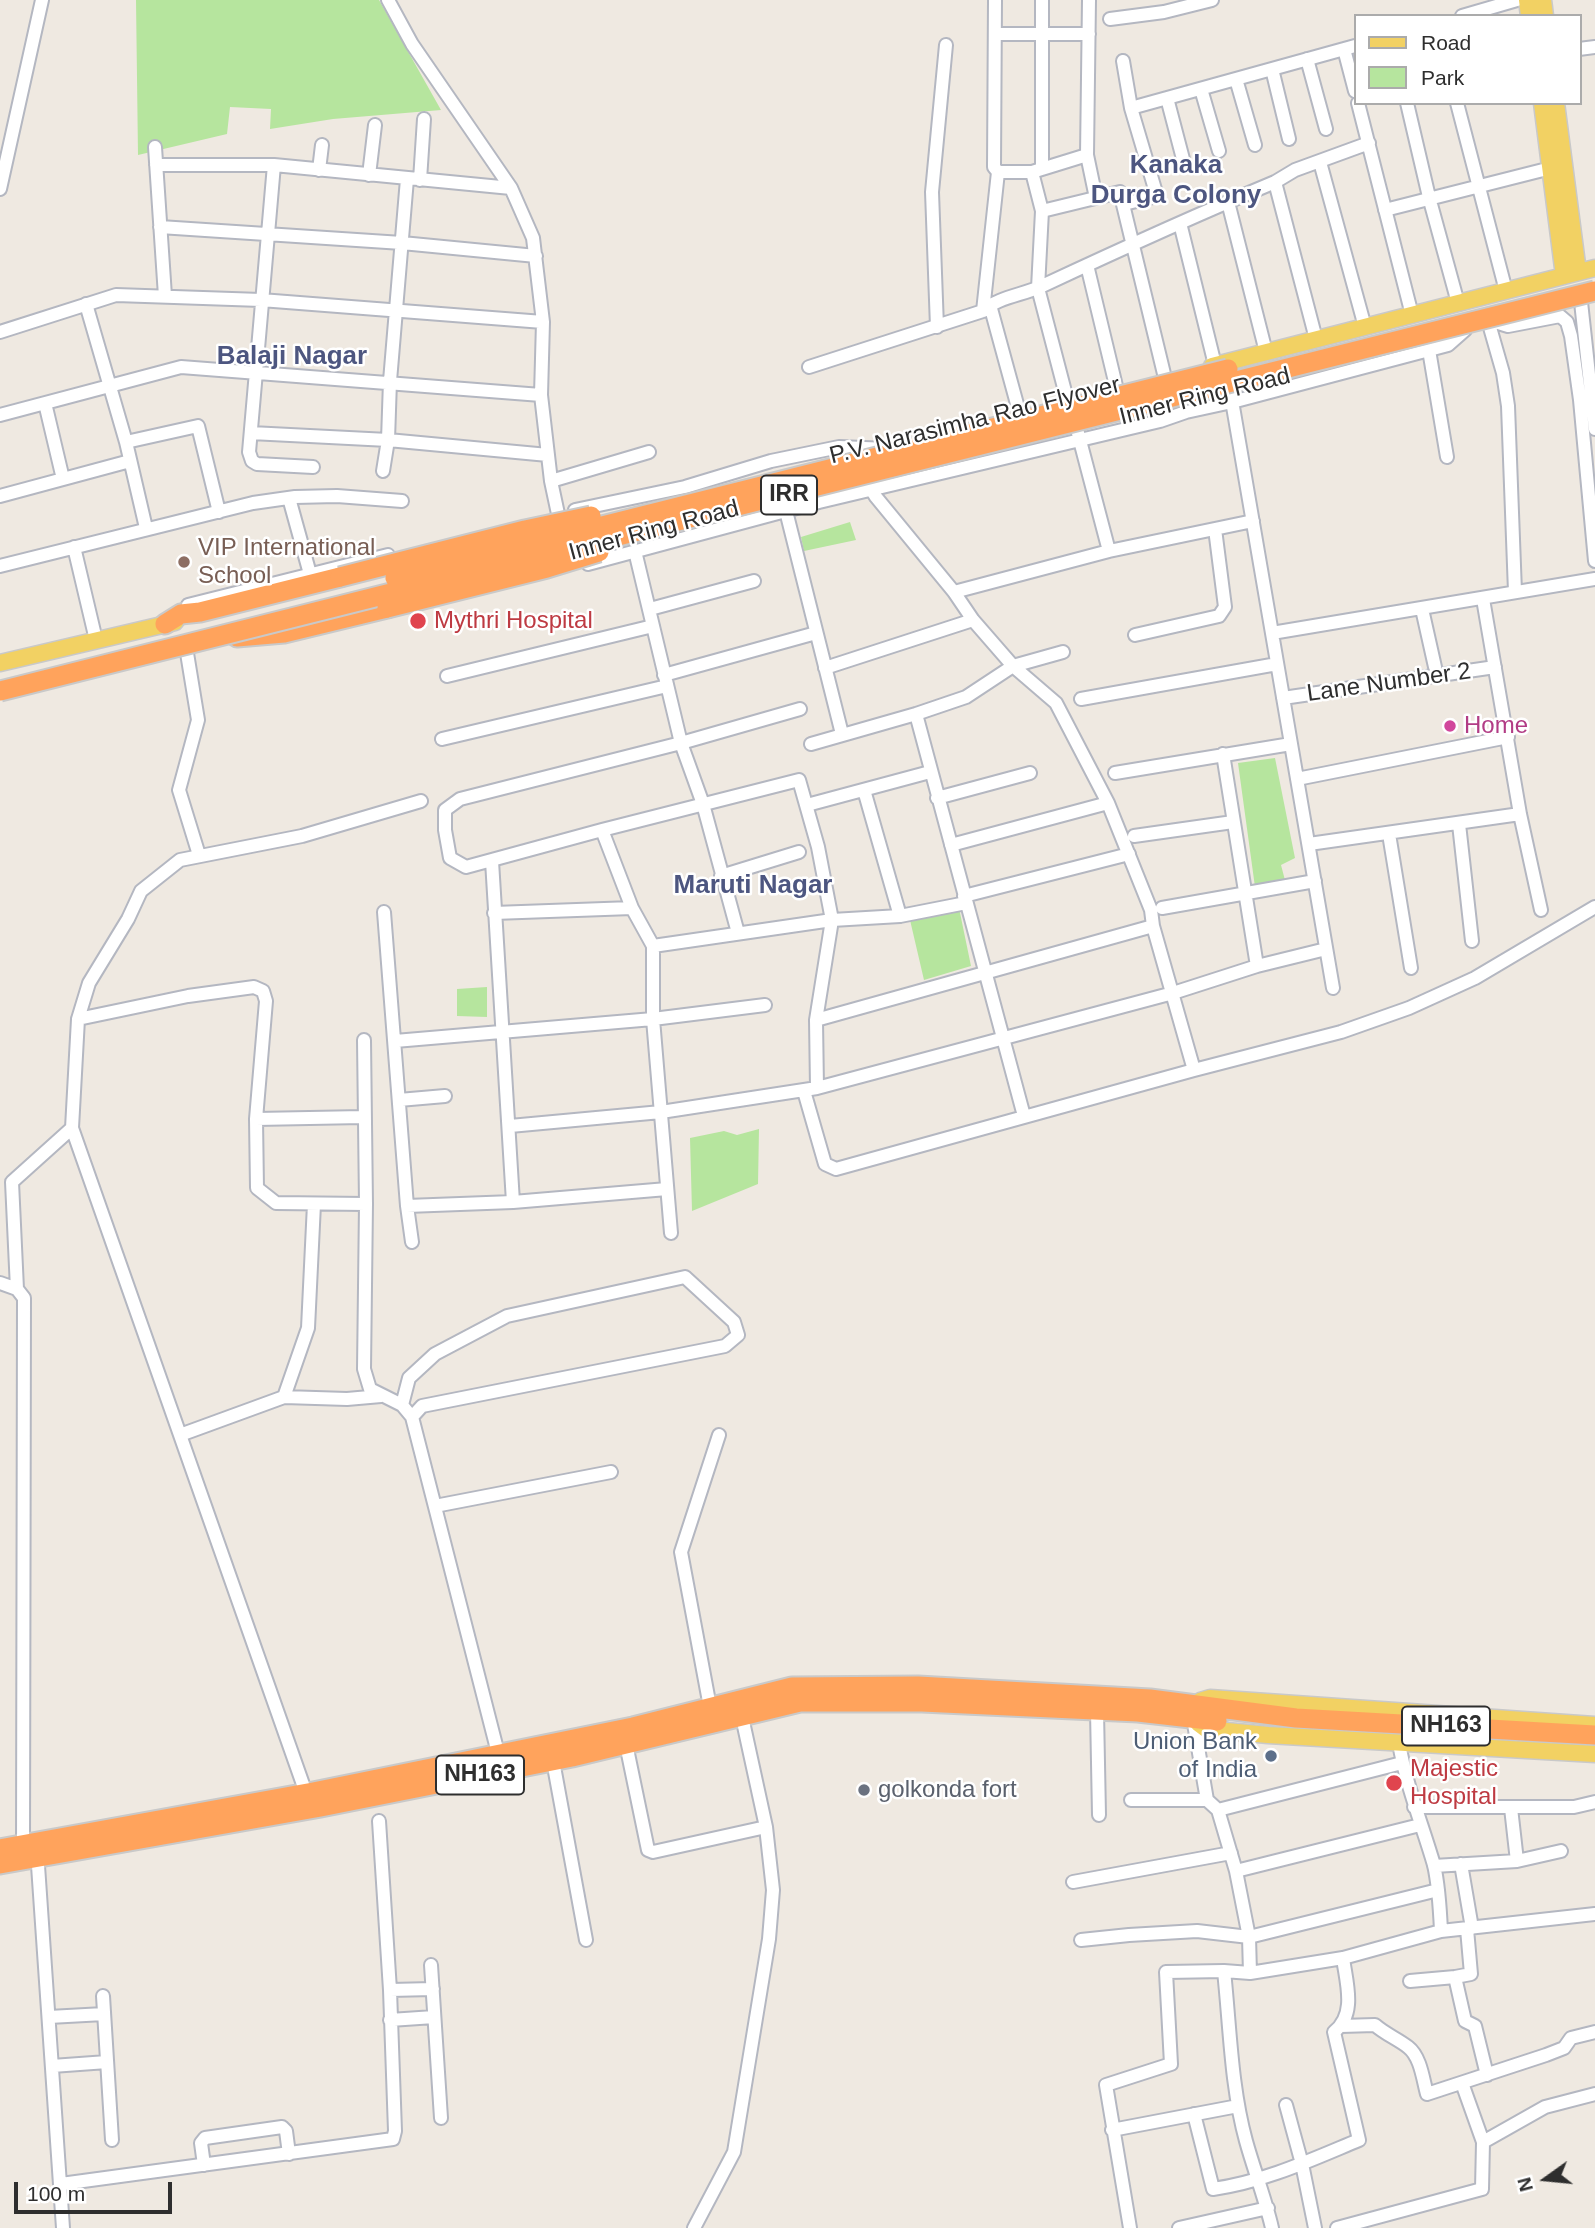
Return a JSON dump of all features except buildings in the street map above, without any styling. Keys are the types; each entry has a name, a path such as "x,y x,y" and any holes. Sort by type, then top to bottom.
{"highway":[{"name":"P.V. Narasimha Rao Flyover","path":"0,691 806,481 1579,275"},
{"name":"P.V. Narasimha Rao Flyover","path":"0,677 806,481 1590,297"},
{"path":"161,625 181,614 200,612 541,526 806,481"},
{"path":"219,639 284,633 567,563 806,481"},
{"name":"NH163","path":"0,1864 30,1851 632,1727 792,1687 885,1684 1192,1711 1296,1724 1595,1747"},
{"name":"NH163","path":"0,1849 30,1851 321,1807 553,1761 800,1702 935,1703 1138,1712 1192,1711"},
{"name":"NH163","path":"1296,1724 1595,1735"}],"main road":[{"path":"1542,105 1551,168 1579,275"},
{"path":"1556,105 1579,275"},
{"name":"Inner Ring Road","path":"0,663 161,625 559,522 894,449 1068,402 1579,275 1595,268"},
{"name":"Inner Ring Road","path":"0,699 186,647 473,579 782,497 869,485 1054,436 1078,435 1231,397 1590,297"},
{"path":"1047,408 1054,436"},
{"path":"1595,1725 1210,1698 1192,1711 1206,1729 1595,1754"}],"street":[{"path":"0,189 42,0"},
{"path":"161,625 165,617 182,607 310,574 559,522 551,481 541,395 543,322 533,238 511,188 412,44 388,0"},
{"path":"995,0 994,167 998,172 986,308 1020,415"},
{"path":"1042,0 1037,171 1042,211 1038,288 1068,402"},
{"path":"1089,0 1087,155 1096,198"},
{"path":"1110,19 1164,12 1212,0"},
{"path":"1469,14 1517,0"},
{"path":"995,34 1089,34"},
{"path":"937,327 932,192 946,45"},
{"path":"1131,108 1350,47 1354,82"},
{"path":"1307,59 1326,129"},
{"path":"1124,61 1131,108 1157,197 1124,204"},
{"path":"1272,69 1289,139"},
{"path":"1236,79 1255,145"},
{"path":"1201,89 1219,152"},
{"path":"1167,98 1183,159"},
{"path":"1360,105 1412,315"},
{"path":"1407,105 1458,303"},
{"path":"1458,105 1506,291"},
{"path":"383,471 388,440 390,382 402,243 424,119"},
{"path":"369,175 375,125"},
{"path":"809,366 937,327 1038,288 1133,243 1275,182 1295,170 1369,143"},
{"path":"320,170 322,145"},
{"path":"155,147 165,296"},
{"path":"998,172 1037,171 1087,155"},
{"path":"1320,162 1365,327"},
{"path":"156,165 274,164 511,188"},
{"path":"274,164 249,452 252,461 257,464 313,467"},
{"path":"1385,210 1551,168"},
{"path":"1275,182 1316,340"},
{"path":"1042,211 1120,192 1165,378"},
{"path":"1228,202 1266,352"},
{"path":"1180,223 1215,365"},
{"path":"160,227 402,243 536,256"},
{"path":"1087,265 1117,390"},
{"path":"0,332 117,295 261,300 543,322"},
{"path":"1590,297 1595,429"},
{"path":"86,304 126,442 146,528"},
{"path":"1514,592 1507,397 1492,323 1508,326 1560,316 1570,328 1580,400 1595,561"},
{"path":"1333,988 1231,397 1448,345 1465,330"},
{"path":"1429,350 1447,457"},
{"path":"0,415 181,366 541,395"},
{"path":"46,403 63,479"},
{"path":"126,442 198,426 219,512"},
{"path":"251,433 388,440 548,455"},
{"path":"473,579 516,583 786,511 869,485 1078,435 1109,551"},
{"path":"551,481 649,452"},
{"path":"0,496 130,461"},
{"path":"869,485 973,620 1013,666 1056,703 1108,803 1151,910 1153,926 1194,1070"},
{"path":"0,566 253,503 337,496 402,500"},
{"path":"289,498 310,574"},
{"path":"786,511 842,734"},
{"path":"954,592 1109,551 1253,522"},
{"path":"1135,635 1219,616 1225,607 1215,529"},
{"path":"74,547 96,640"},
{"path":"635,551 681,743 703,804 738,933"},
{"path":"1272,633 1595,579"},
{"path":"650,609 754,581"},
{"path":"1483,599 1520,814 1542,910"},
{"path":"1422,609 1435,667"},
{"path":"825,668 973,620"},
{"path":"447,676 653,626"},
{"path":"442,739 666,681 816,633"},
{"path":"186,647 198,720 179,790 199,855"},
{"path":"811,744 966,697 1013,666 1063,652"},
{"path":"1081,699 1277,664"},
{"name":"Lane Number 2","path":"1283,698 1495,667"},
{"path":"800,709 681,743 460,799 445,810 445,830 450,858 466,867 799,780 832,920 810,1090 825,1164 836,1169 1341,1032 1409,1008 1475,978 1595,907"},
{"path":"916,714 1024,1116"},
{"path":"1297,779 1507,737"},
{"path":"1115,773 1291,744"},
{"path":"1223,754 1256,966"},
{"path":"807,805 930,772"},
{"path":"937,798 1030,773"},
{"path":"864,790 900,916"},
{"path":"306,1793 72,1128 78,1019 89,983 128,919 141,891 180,860 302,836 421,801"},
{"path":"951,845 1108,803"},
{"path":"1308,845 1520,814"},
{"path":"1134,836 1233,822"},
{"path":"1460,824 1472,941"},
{"path":"602,830 632,908 653,946 653,1019 671,1233"},
{"path":"1389,834 1412,968"},
{"path":"722,876 799,852"},
{"path":"653,946 832,920 900,916 1129,853"},
{"path":"492,861 513,1202"},
{"path":"1162,908 1315,881"},
{"path":"494,913 632,908"},
{"path":"384,912 412,1242"},
{"path":"817,1020 1153,926"},
{"path":"510,1126 661,1112 810,1090 1173,993 1256,966 1326,949"},
{"path":"78,1019 188,996 254,987 262,990 266,1001 256,1119 257,1188 276,1203 366,1204"},
{"path":"395,1041 653,1019 765,1005"},
{"path":"364,1040 365,1369 370,1389 402,1405 412,1417 498,1754"},
{"path":"399,1100 445,1096"},
{"path":"256,1119 363,1118"},
{"path":"17,1289 12,1182 72,1128"},
{"path":"407,1206 513,1202 667,1189"},
{"path":"284,1397 308,1328 314,1204"},
{"path":"402,1405 409,1378 435,1354 507,1317 685,1277 734,1322 738,1335 725,1346 422,1406 412,1417"},
{"path":"0,1283 17,1289 24,1298 30,1851 49,2017 64,2228"},
{"path":"180,1435 284,1397 347,1399 381,1396"},
{"path":"710,1707 681,1552 719,1434"},
{"path":"435,1506 611,1472"},
{"path":"1097,1711 1099,1815"},
{"path":"1192,1711 1207,1800 1218,1810 1236,1871 1249,1937 1250,1973"},
{"path":"694,2228 734,2152 770,1927 773,1890 766,1827 742,1717"},
{"path":"1399,1743 1414,1807 1434,1866 1441,1931"},
{"path":"626,1744 648,1850 653,1853 766,1827"},
{"path":"553,1761 586,1940"},
{"path":"1218,1810 1402,1763"},
{"path":"1131,1800 1207,1800"},
{"path":"1414,1807 1574,1807 1595,1802"},
{"path":"1511,1808 1517,1861"},
{"path":"61,2184 393,2139 395,2131 390,1990 379,1821"},
{"path":"1236,1871 1420,1825"},
{"path":"1434,1866 1517,1861 1561,1851"},
{"path":"1073,1882 1231,1853"},
{"path":"1409,1981 1455,1977 1472,1972 1470,1928 1461,1864"},
{"path":"1081,1940 1197,1931 1249,1937 1438,1890"},
{"path":"1130,2228 1106,2085 1171,2064 1166,1972 1250,1973 1343,1958 1441,1931 1595,1914"},
{"path":"1194,2114 1212,2188 1259,2178 1303,2164 1359,2140 1334,2032 1341,2026 1349,1999 1343,1958"},
{"path":"431,1965 441,2118"},
{"path":"1224,1971 1238,2106 1272,2228"},
{"path":"1455,1977 1465,2021 1475,2025 1487,2075"},
{"path":"390,1990 433,1989"},
{"path":"103,1996 112,2140"},
{"path":"49,2017 104,2014"},
{"path":"390,2020 434,2017"},
{"path":"1341,2026 1375,2025 1410,2048 1417,2059 1427,2094 1546,2055 1564,2048 1570,2038 1595,2032"},
{"path":"52,2066 107,2062"},
{"path":"1337,2228 1482,2189 1483,2142 1462,2083"},
{"path":"1483,2142 1545,2107 1595,2094"},
{"path":"1286,2105 1303,2164 1315,2228"},
{"path":"1112,2130 1238,2106"},
{"path":"204,2165 201,2143 205,2138 269,2129 285,2129 289,2154"},
{"path":"1179,2228 1268,2208"}],"green space":[{"path":"136,0 379,0 441,110 333,119 270,129 271,109 230,107 227,134 138,155"},
{"path":"850,522 856,540 804,551 801,537"},
{"path":"1275,758 1295,858 1281,865 1286,884 1255,887 1238,763"},
{"path":"959,908 971,966 924,980 910,920"},
{"path":"487,987 487,1017 457,1016 457,989"},
{"path":"759,1129 758,1184 692,1211 690,1138 724,1131 737,1135"}],"place":[{"name":"VIP International School","path":"184,562"},
{"name":"Mythri Hospital","path":"418,621"},
{"name":"Home","path":"1450,726"},
{"name":"Union Bank of India","path":"1271,1756"},
{"name":"Majestic Hospital","path":"1394,1783"},
{"name":"golkonda fort","path":"864,1790"}],"district":[{"name":"Kanaka Durga Colony","path":"1176,181"},
{"name":"Balaji Nagar","path":"292,357"},
{"name":"Maruti Nagar","path":"753,886"}]}
